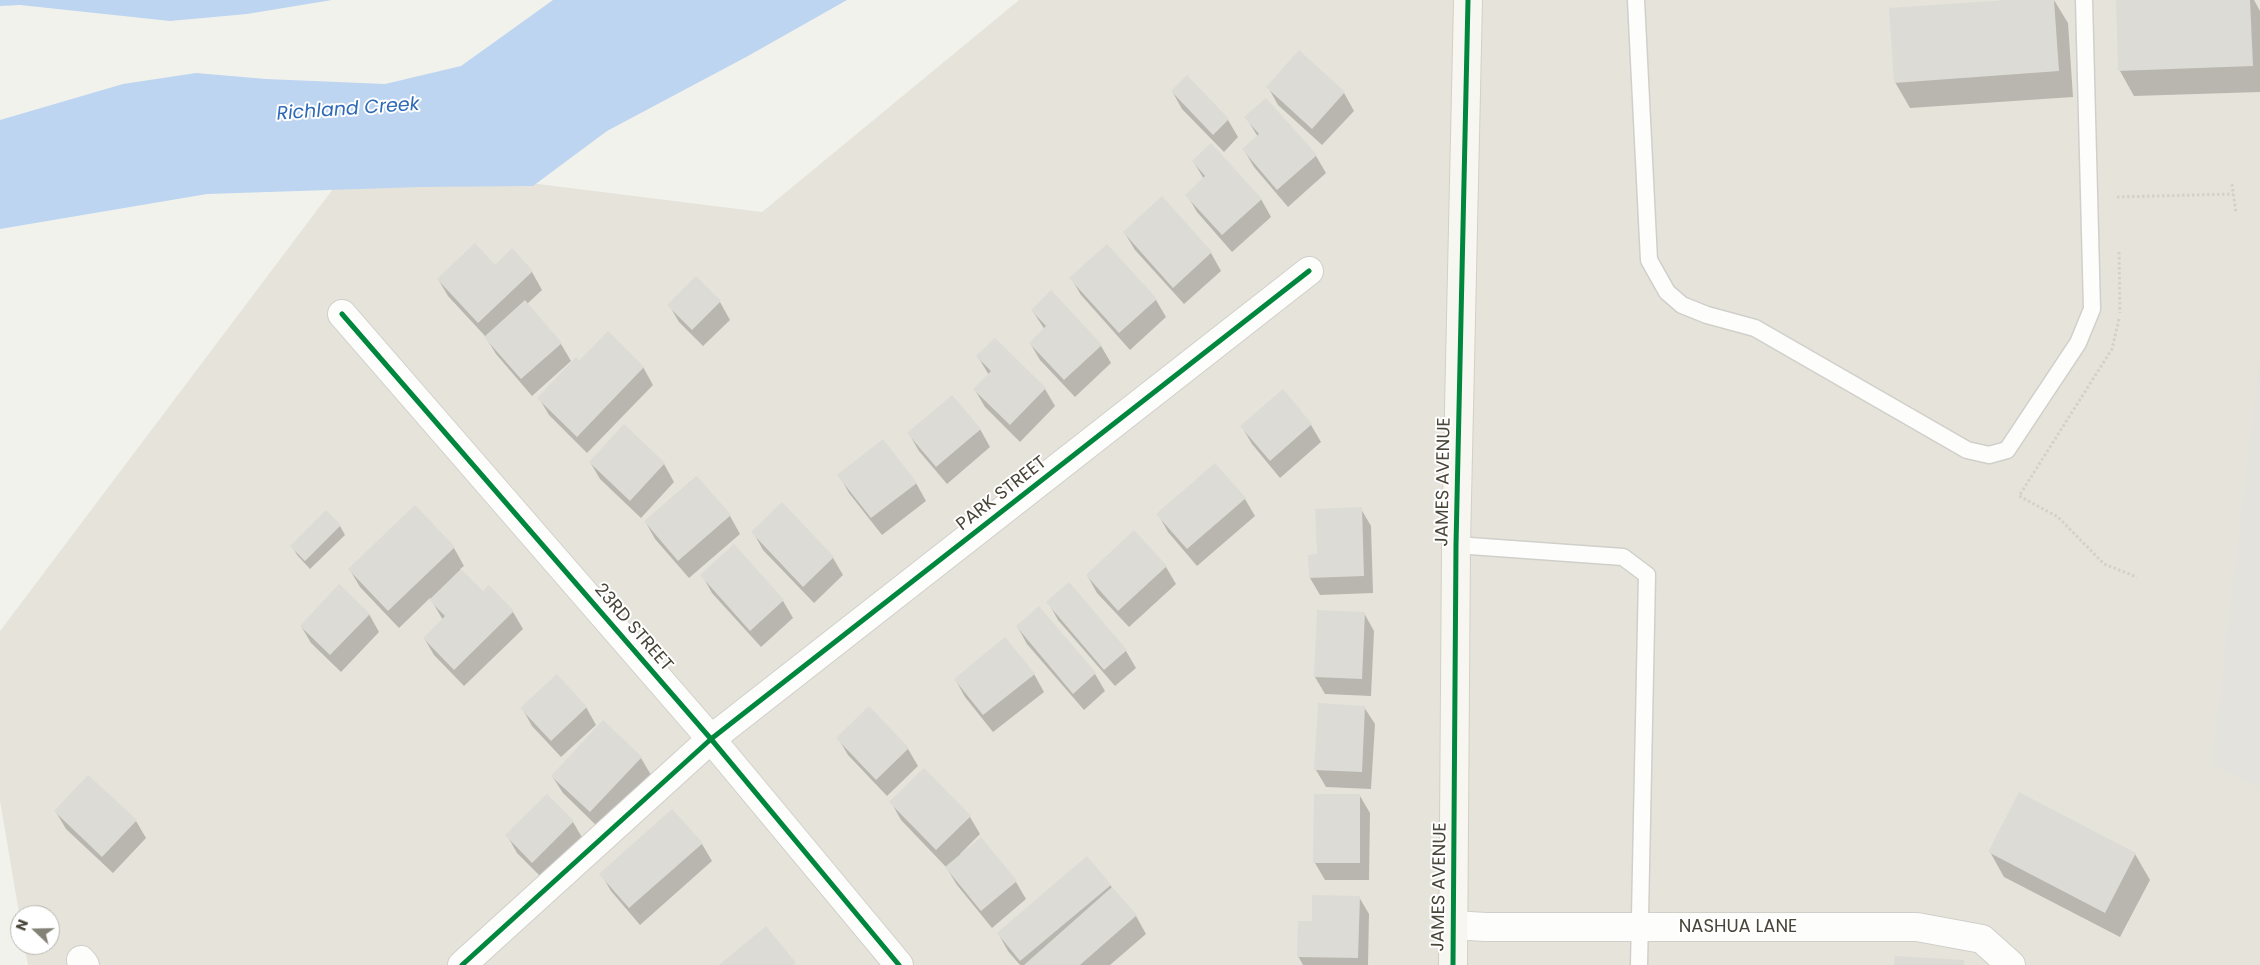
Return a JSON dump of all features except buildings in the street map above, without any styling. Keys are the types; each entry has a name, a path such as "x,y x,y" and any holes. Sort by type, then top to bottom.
{"street":[{"name":"JAMES AVENUE","path":"1452,965 1454,925 1456,544 1468,0"},
{"name":"PARK STREET","path":"462,965 711,739 1309,271"},
{"name":"23RD STREET","path":"342,314 711,739 899,965"},
{"name":"NASHUA LANE","path":"1454,925 1486,927 1917,927 1982,939 2011,965"}],"lane":[{"path":"1636,0 1649,260 1667,292 1682,305 1707,315 1755,328 1967,450 1989,455 2007,450 2078,342 2092,309 2084,0"},
{"path":"1456,544 1623,557 1648,575 1640,965"}],"path":[{"path":"2232,184 2236,214"},
{"path":"2117,197 2234,194"}],"shaded area":[{"path":"1019,0 2260,0 2260,965 28,965 26,955 60,955 60,905 18,905 0,801 0,631 354,161 762,212"},
{"path":"2260,352 2260,789 2211,765"}],"water":[{"path":"0,0 332,0 247,14 170,21 20,5 0,6"},
{"name":"Richland Creek","path":"553,0 847,0 748,56 607,131 533,186 421,187 207,194 0,229 0,120 123,84 196,73 266,79 385,84 461,66"}],"cycle path":[{"path":"1453,965 1456,545 1468,0"},
{"path":"462,965 711,739 1309,271"},
{"path":"342,314 711,739 899,965"}]}
